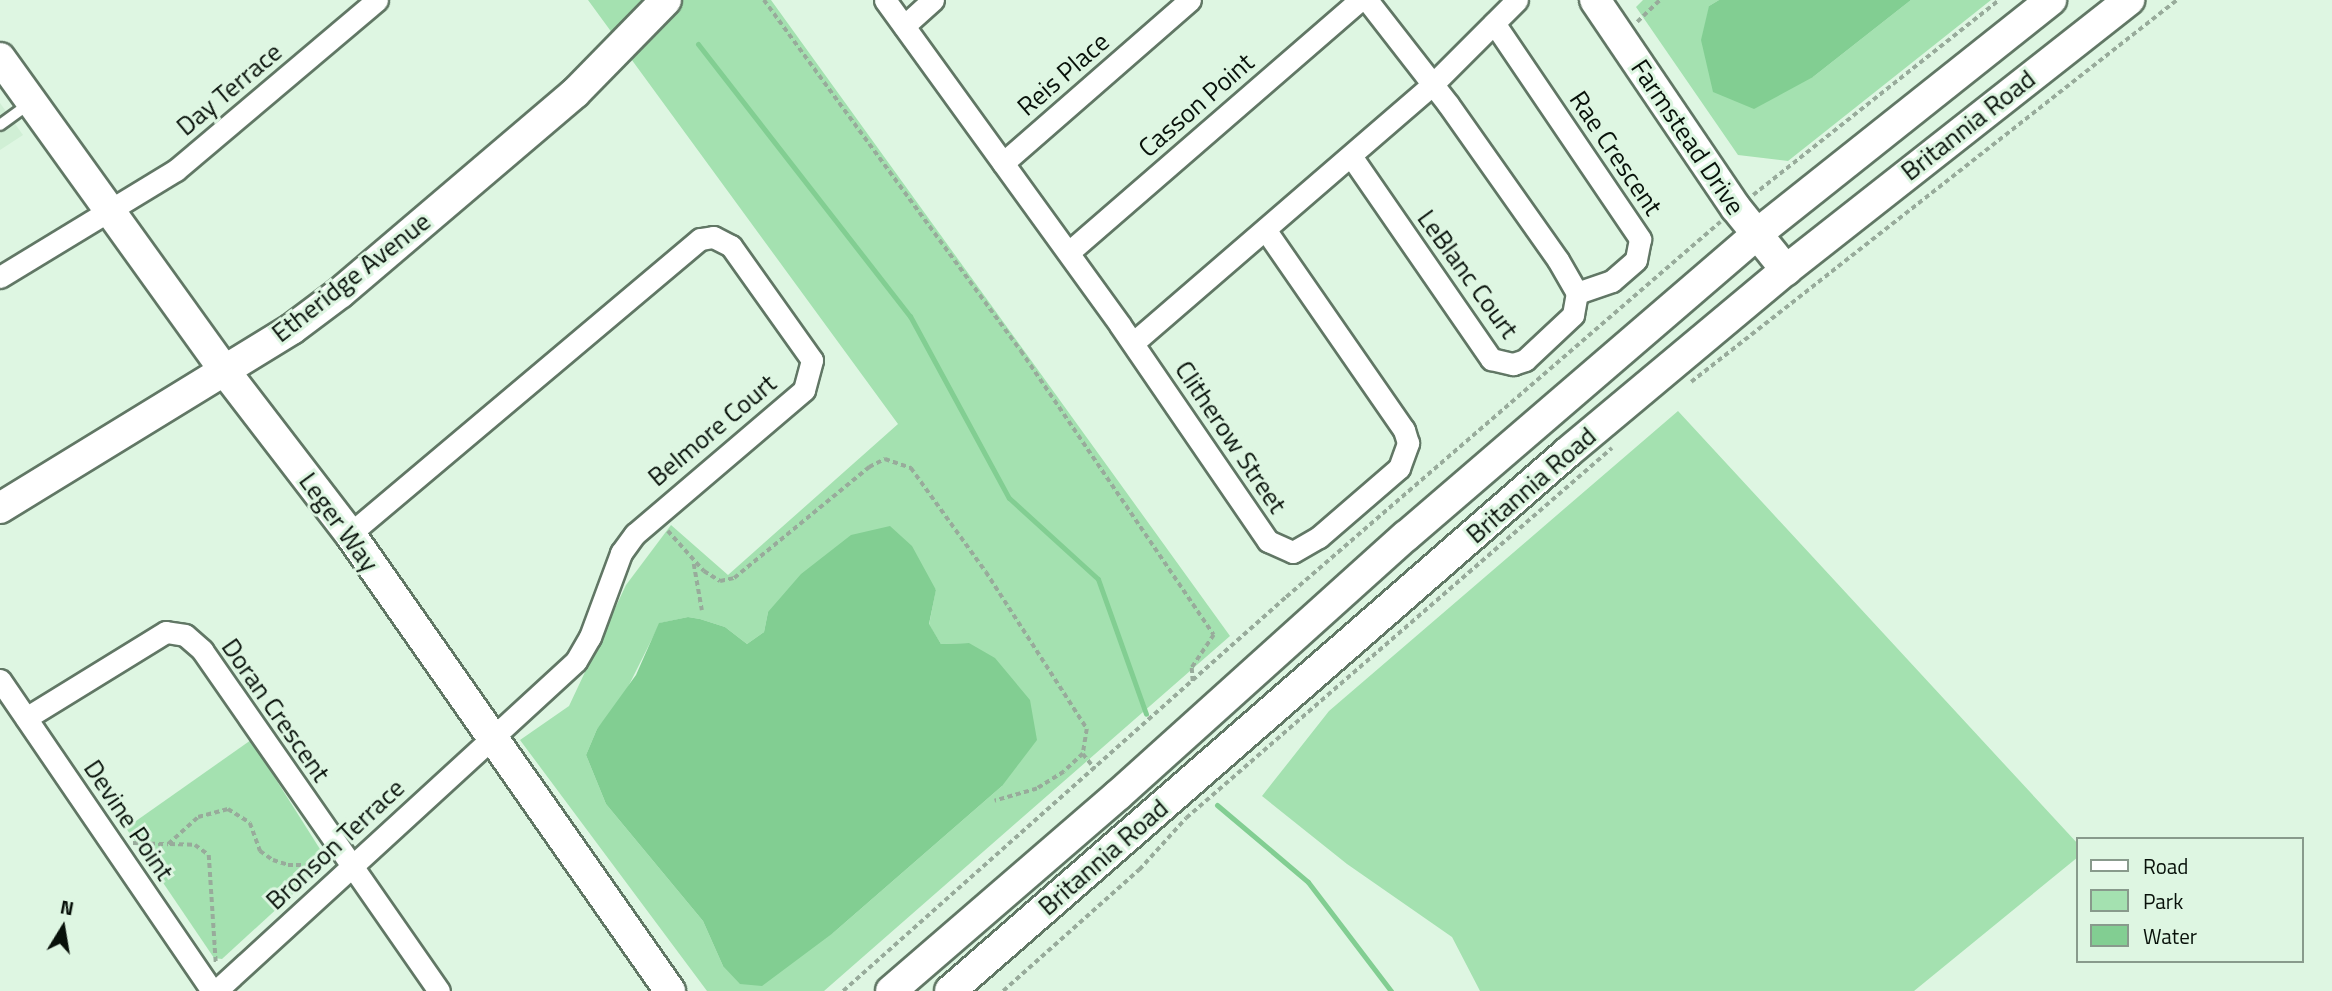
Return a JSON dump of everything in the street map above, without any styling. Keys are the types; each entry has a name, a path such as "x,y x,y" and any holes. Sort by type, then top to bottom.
{"main road":[{"name":"Etheridge Avenue","path":"0,508 224,370 340,293 575,93 666,0"},
{"name":"Farmstead Drive","path":"1595,0 1736,208 1786,270"},
{"name":"Britannia Road","path":"891,991 1118,795 1406,536 1757,234 2051,0"},
{"name":"Britannia Road","path":"950,991 1568,452 1786,270 2129,0"},
{"name":"Leger Way","path":"0,58 224,370 350,534 490,738 670,991"}],"street":[{"name":"Day Terrace","path":"0,277 176,170 377,0"},
{"name":"Clitherow Street","path":"886,0 1133,342 1268,541 1293,552 1320,537 1399,468 1408,443 1404,430 1265,229"},
{"path":"904,26 933,0"},
{"name":"Reis Place","path":"1003,163 1190,0"},
{"name":"Casson Point","path":"1069,252 1360,0"},
{"path":"1367,0 1432,85 1577,293"},
{"path":"1133,342 1432,85 1517,0"},
{"name":"Rae Crescent","path":"1494,23 1640,239 1636,260 1612,281 1577,293"},
{"name":"LeBlanc Court","path":"1351,156 1491,359 1513,364 1525,360 1568,322 1577,307 1577,293"},
{"name":"Belmore Court","path":"350,534 693,243 713,237 731,246 808,351 813,370 804,390 655,514 621,553 590,637 576,661 490,738"},
{"name":"Doran Crescent","path":"26,718 157,636 166,632 185,635 202,650 350,867"},
{"name":"Devine Point","path":"0,680 214,991"},
{"name":"Bronson Terrace","path":"214,991 490,738"},
{"path":"350,867 439,991"}],"lane":[{"path":"0,125 32,103"}],"path":[{"path":"764,0 1021,351 1214,635 1192,668 1193,683"},
{"path":"1620,37 1660,0"},
{"path":"843,991 1736,208 1999,0"},
{"path":"1688,384 2177,0"},
{"path":"1003,991 1139,870 1186,818 1615,445"},
{"path":"655,514 694,563 720,581 734,578 869,467 885,459 911,468 1069,697 1087,729 1083,754 1037,789 995,801"},
{"path":"694,563 702,610"},
{"path":"1083,754 1095,769"},
{"path":"168,844 198,817 228,809 250,824 260,852 273,860 288,865 325,865"},
{"path":"133,843 195,845 209,855 216,964"}],"shaded area":[{"path":"0,103 23,135 0,150"}],"green space":[{"path":"588,0 771,0 1230,636 824,991 707,991 520,740 569,706 626,585 671,525 728,575 898,424","holes":["936,589 929,625 941,644 969,643 1002,786 833,933 723,966 703,921 606,804 586,755 597,729 622,699 660,623 688,617 700,619 725,627 747,644 764,632 768,612"]},
{"path":"1643,0 1719,0 1709,6 1813,77 1911,0 1991,0 1788,161 1738,155 1636,7"},
{"path":"1678,411 2076,842 2076,859 1914,991 1480,991 1452,937 1347,864 1262,796 1329,711"},
{"path":"251,740 325,857 319,870 222,959 214,958 126,828"}],"water":[{"path":"1719,0 1911,0 1813,77 1754,109 1713,92 1701,40 1709,6"},
{"path":"890,526 912,546 936,590 929,624 941,644 969,643 995,658 1030,700 1037,740 1002,786 833,933 762,986 740,984 723,966 703,921 606,804 586,755 597,729 636,675 659,623 688,617 700,619 725,627 747,644 764,632 768,612 801,574 851,535"}],"waterway":[{"path":"698,44 910,316 1009,498 1098,579 1146,714"},
{"path":"1217,805 1308,882 1391,991"}]}
